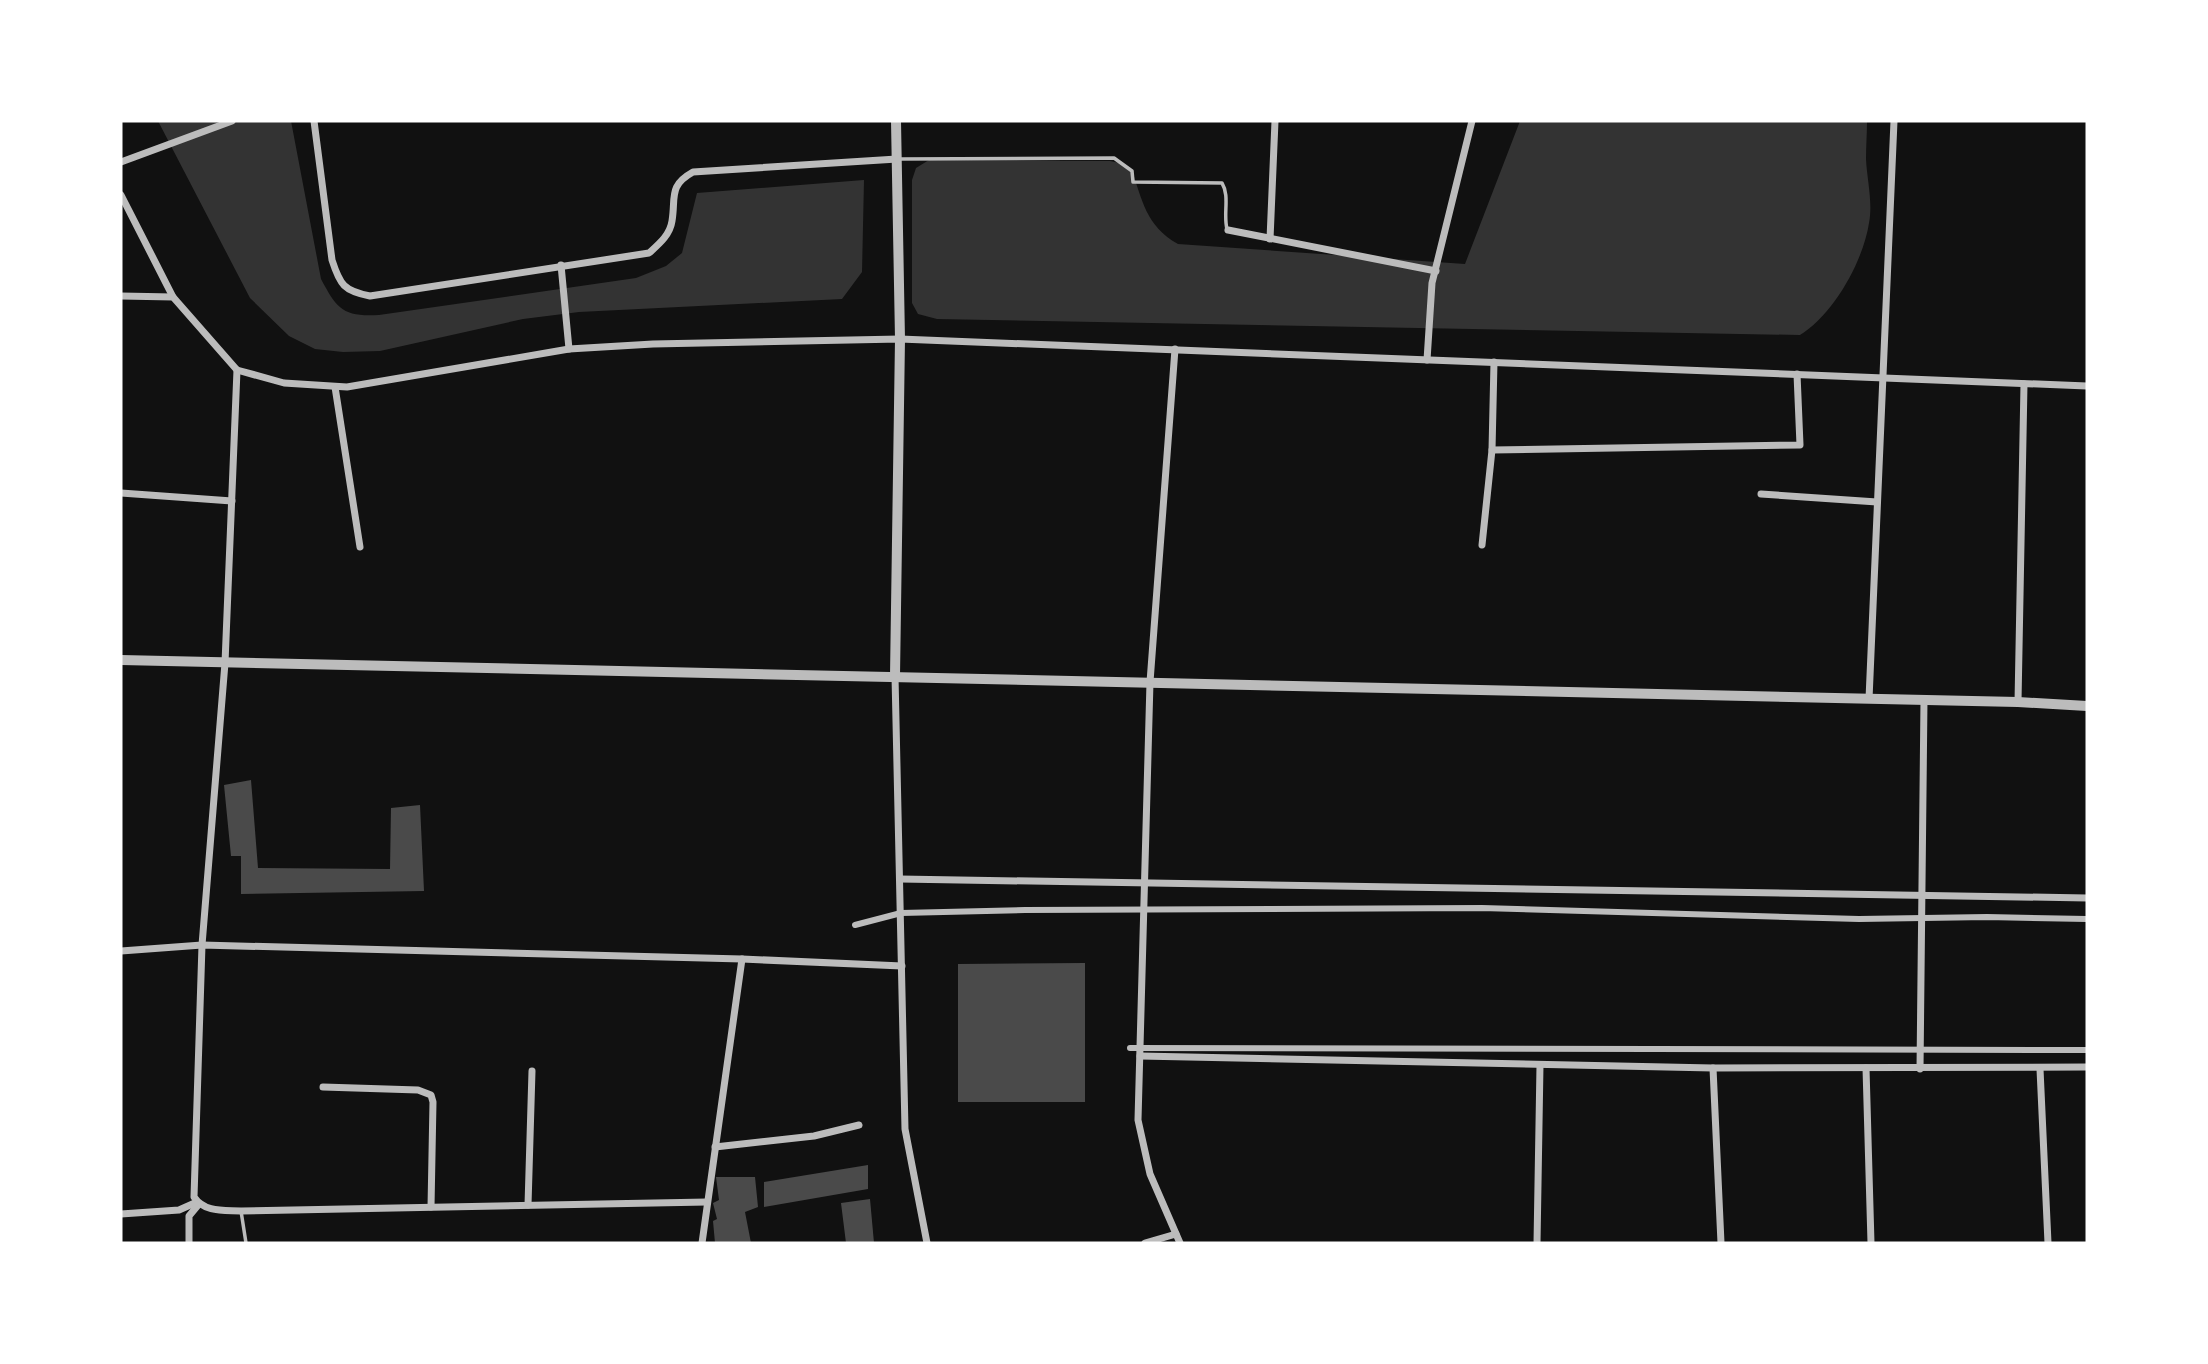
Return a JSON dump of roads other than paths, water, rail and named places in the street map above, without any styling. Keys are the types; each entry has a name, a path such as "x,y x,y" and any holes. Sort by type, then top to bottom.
{"street":[{"path":"121,162 232,121"},
{"path":"314,121 332,260 339,281 352,292 370,296 649,253 664,240 672,223 673,194 682,178 693,172 897,159"},
{"path":"896,121 900,339 895,676 905,1129 927,1243"},
{"path":"1270,239 1275,121"},
{"path":"1427,359 1432,284 1472,121"},
{"path":"1869,699 1894,121"},
{"path":"121,195 173,297 237,370 284,383 347,387 569,349 653,344 900,339 2087,386"},
{"path":"1228,230 1436,271"},
{"path":"561,265 569,349"},
{"path":"121,296 173,297"},
{"path":"1175,349 1150,682 1138,1120 1150,1174 1180,1243"},
{"path":"1482,545 1492,450 1494,362"},
{"path":"237,370 225,663 202,945 194,1197 207,1209 242,1211 707,1202"},
{"path":"1492,450 1800,445 1797,374"},
{"path":"2018,702 2024,384"},
{"path":"335,387 360,547"},
{"path":"121,493 232,501"},
{"path":"1760,494 1877,502"},
{"path":"121,660 2018,702 2087,706"},
{"path":"1920,1069 1924,700"},
{"path":"900,879 2087,898"},
{"path":"855,925 901,913 1025,910 1482,908 1921,919 2087,919"},
{"path":"121,951 202,945 742,959 902,966"},
{"path":"702,1243 742,959"},
{"path":"1130,1048 1140,1052 1540,1065 1920,1069 2087,1067"},
{"path":"1140,1052 2087,1050"},
{"path":"1537,1243 1540,1065"},
{"path":"1713,1068 1721,1243"},
{"path":"1866,1068 1871,1243"},
{"path":"2040,1069 2048,1243"},
{"path":"528,1205 532,1071"},
{"path":"323,1087 418,1090 431,1095 431,1207"},
{"path":"715,1147 814,1136 859,1125"},
{"path":"121,1214 179,1210 198,1203"},
{"path":"189,1243 189,1216 198,1203"},
{"path":"1145,1243 1176,1234"}],"lane":[{"path":"897,159 1114,158 1132,171 1133,182 1222,183 1225,186 1225,217 1228,230"},
{"path":"242,1211 246,1243"}]}
